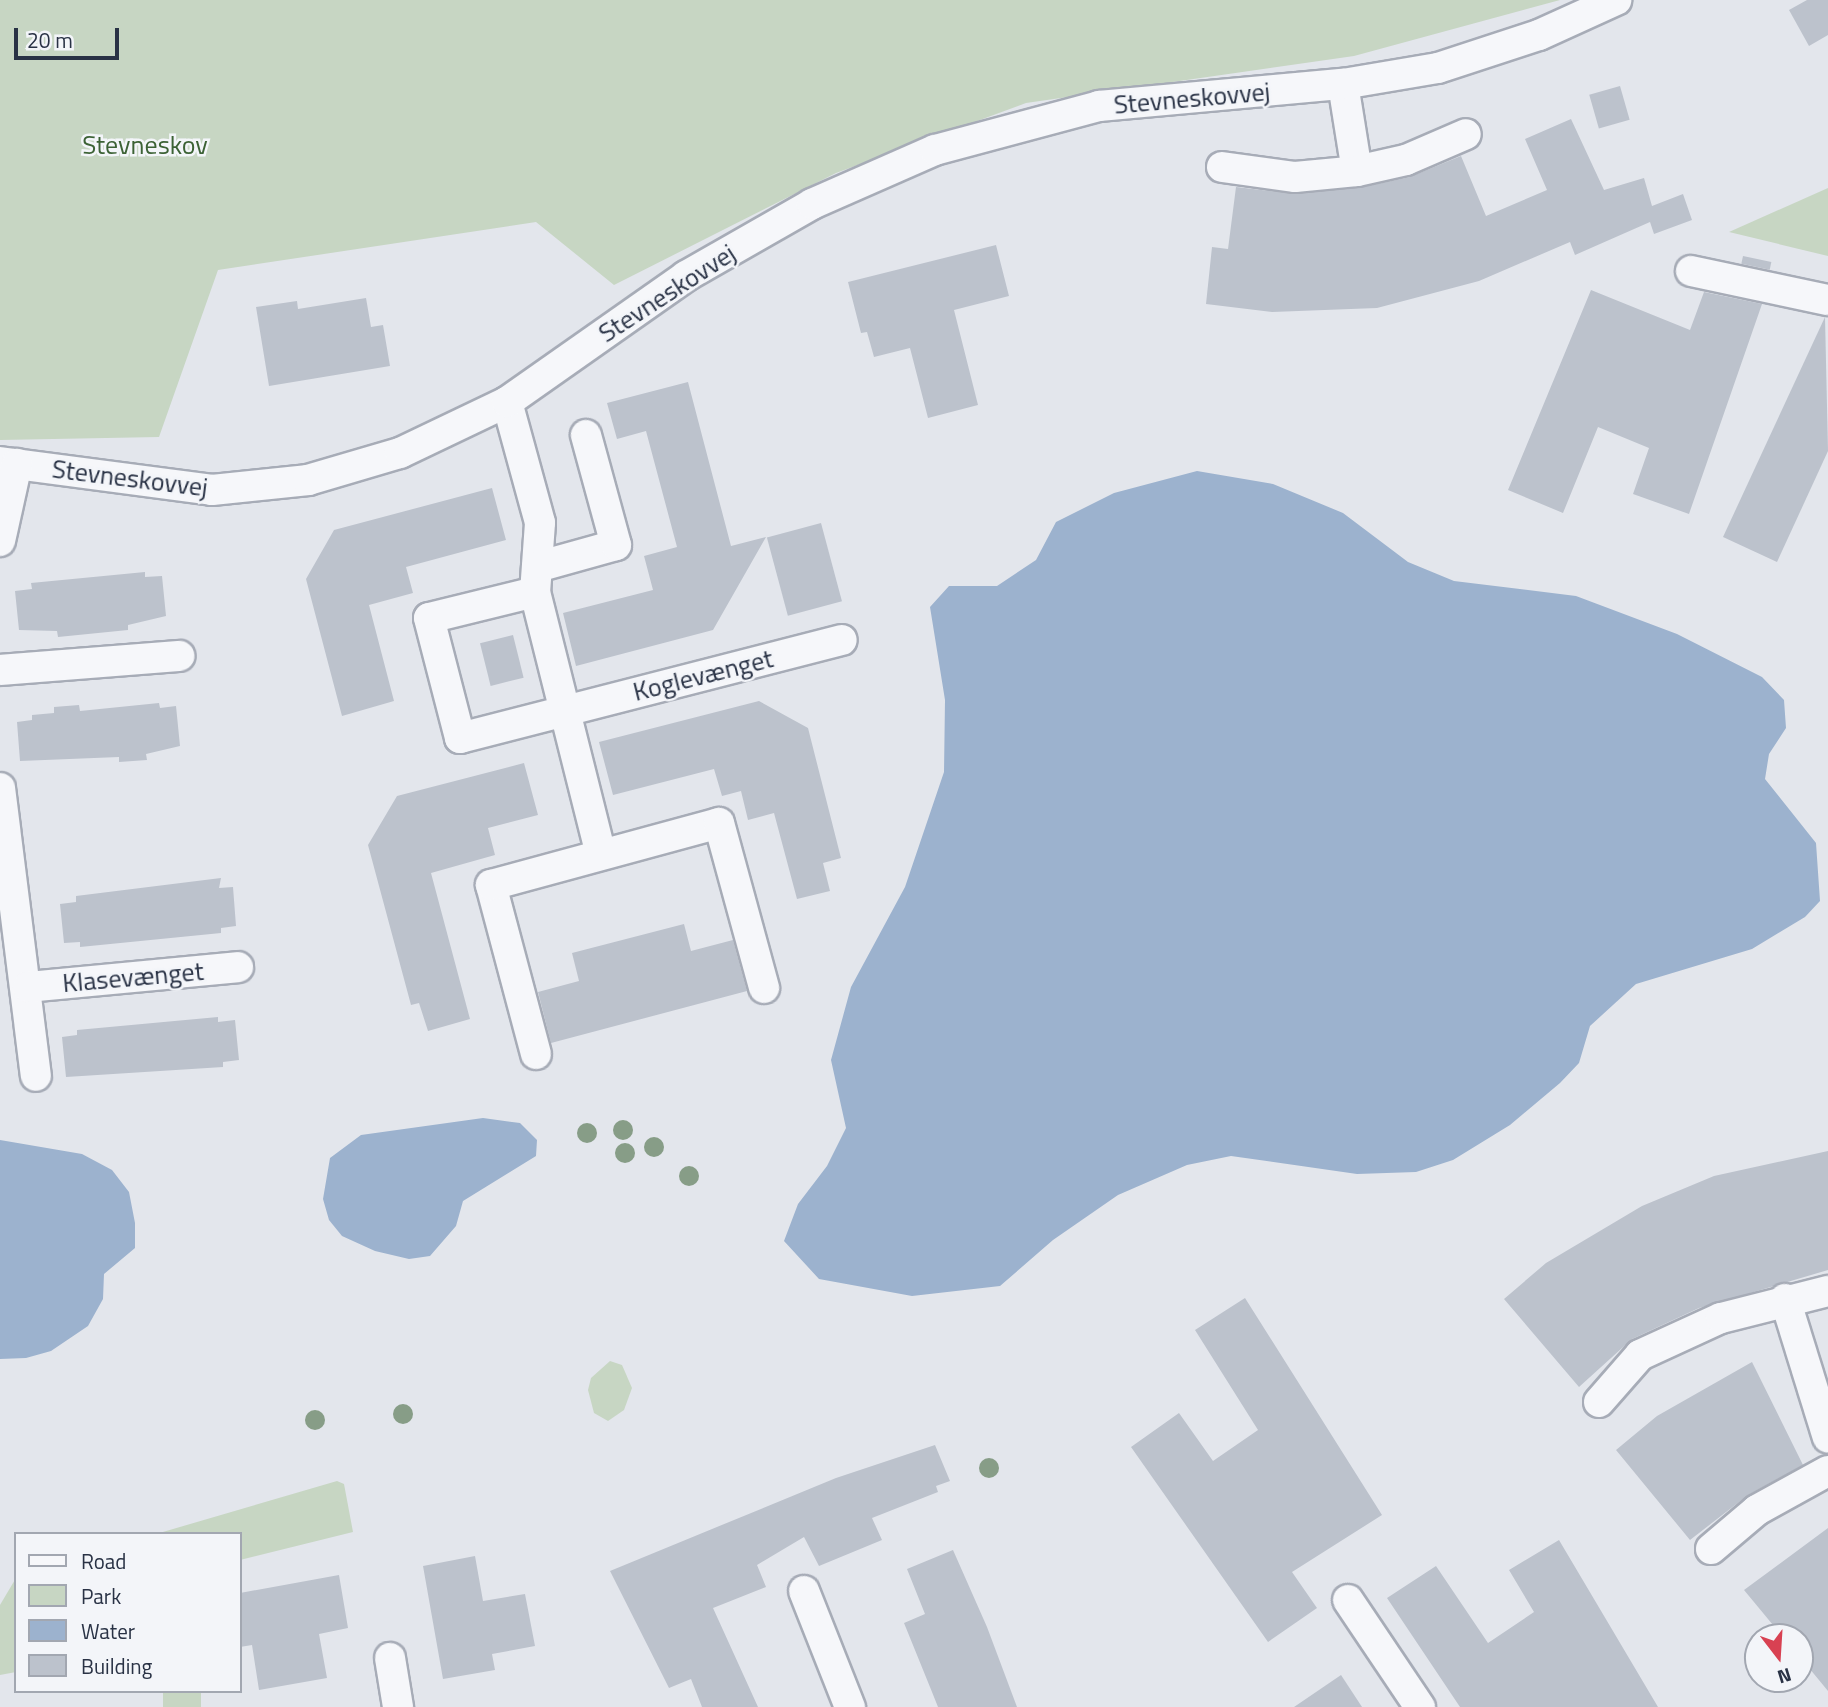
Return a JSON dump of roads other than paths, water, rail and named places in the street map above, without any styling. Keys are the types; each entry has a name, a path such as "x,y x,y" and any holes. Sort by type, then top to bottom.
{"street":[{"name":"Stevneskovvej","path":"9,463 212,490 308,480 400,453 507,402 686,276 812,204 935,150 1099,106 1343,84 1438,68 1539,35 1616,0"},
{"path":"1343,84 1357,171"},
{"path":"1222,167 1295,177 1357,171 1406,160 1466,134"},
{"path":"1691,271 1828,300"},
{"path":"507,402 540,523 536,580 601,855"},
{"name":"Koglevænget","path":"586,436 615,545 536,580 429,618 460,738 842,640"},
{"path":"0,541 9,463"},
{"path":"0,670 179,656"},
{"name":"Klasevænget","path":"0,788 28,987 36,1076"},
{"path":"536,1054 491,885 719,823 764,988"},
{"name":"Klasevænget","path":"28,987 238,967"},
{"path":"1599,1402 1640,1356 1721,1318 1786,1299 1828,1291"},
{"path":"1786,1299 1828,1438"},
{"path":"1711,1549 1757,1510 1828,1471"},
{"path":"804,1591 850,1707"},
{"path":"1348,1600 1420,1707"},
{"path":"390,1658 398,1707"}],"water":[{"path":"1197,471 1273,484 1343,513 1408,562 1454,581 1576,596 1677,634 1762,677 1784,700 1786,728 1769,754 1765,779 1816,843 1820,901 1805,917 1752,949 1636,984 1590,1026 1579,1063 1560,1083 1510,1125 1453,1160 1416,1172 1357,1174 1231,1156 1187,1165 1118,1195 1053,1240 1000,1286 912,1296 819,1279 784,1241 798,1204 827,1166 846,1128 831,1060 851,987 905,887 944,772 945,700 930,607 949,586 997,586 1036,560 1056,522 1114,493"},
{"path":"483,1118 520,1123 537,1140 536,1156 463,1201 456,1226 430,1256 409,1259 375,1251 342,1236 329,1220 323,1199 330,1158 361,1135"},
{"path":"0,1140 82,1154 112,1170 129,1192 135,1223 135,1248 104,1274 103,1299 88,1326 51,1351 26,1358 0,1359"}],"park label":[{"name":"Stevneskov","path":"145,145"}]}
